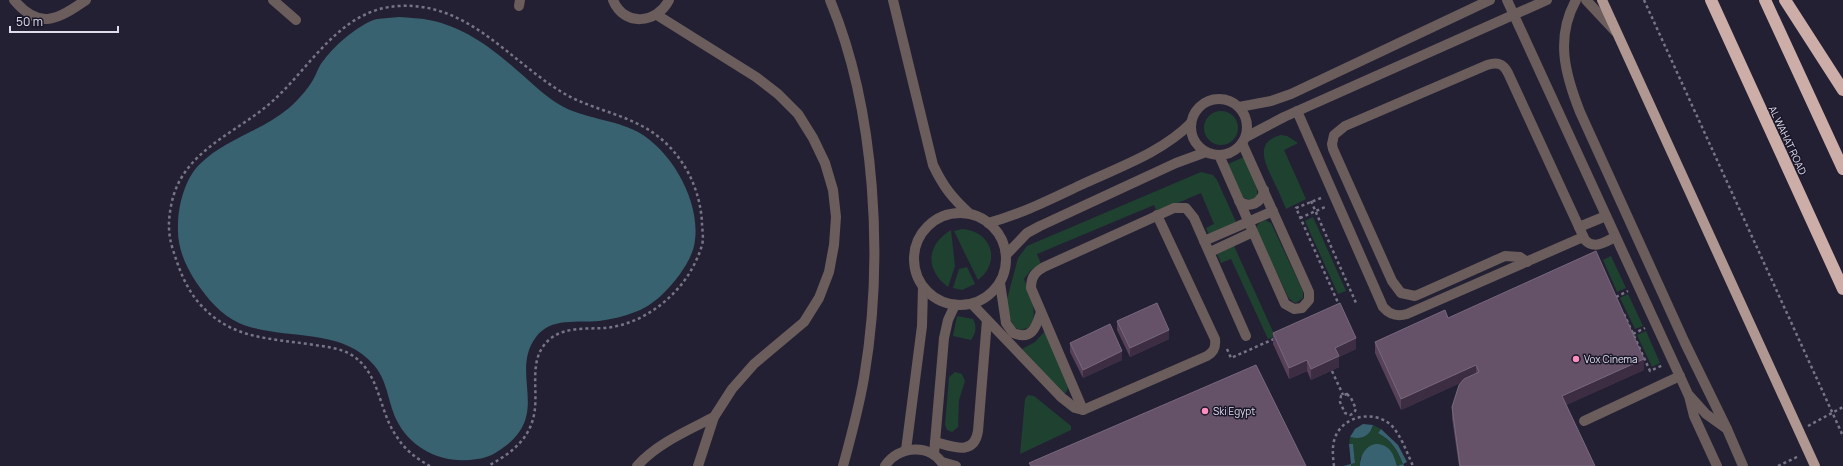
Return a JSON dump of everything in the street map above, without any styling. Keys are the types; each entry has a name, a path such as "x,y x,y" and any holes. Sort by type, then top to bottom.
{"highway":[{"name":"AL WAHAT ROAD","path":"1711,0 1843,289"},
{"path":"1765,0 1843,169"},
{"path":"1784,0 1843,90"}],"main road":[{"path":"1602,0 1815,466"}],"street":[{"path":"14,0 22,10 44,19 59,17 86,0"},
{"path":"273,0 296,20"},
{"path":"613,0 620,10 634,19 650,18 657,15 665,8 669,0"},
{"path":"830,0 852,66 863,118 870,171 873,224 874,270 864,378 843,466"},
{"path":"893,0 933,164 946,190 954,199 970,214 988,222 1000,237 1006,255 1005,269 1000,282 992,292 983,299 972,304 955,305 943,302 932,296 923,287 916,274 913,261 915,247 921,234 930,223 942,216 956,213 970,214"},
{"path":"1239,108 1266,102 1291,94 1490,0"},
{"path":"1507,0 1680,376 1688,394 1694,416 1717,466"},
{"path":"1191,123 1191,130 1196,143 1206,152 1219,155 1228,154 1236,150 1244,140 1297,111 1514,16 1547,0"},
{"path":"1576,0 1568,14 1563,52 1568,82 1580,112 1743,466"},
{"path":"1586,0 1616,32"},
{"path":"657,15 756,77 778,94 798,114 813,138 825,163 833,190 836,217 834,245 829,272 819,298 804,322 754,364 732,389 714,417 698,466"},
{"path":"1527,262 1520,257 1505,256 1415,296 1401,293 1392,281 1333,149 1332,144 1334,135 1345,126 1487,65 1497,63 1502,65 1508,73 1581,232 1588,243 1595,245 1615,237"},
{"path":"988,222 1016,214 1152,152 1176,138 1191,123 1198,109 1210,100 1226,100 1239,108 1247,122 1244,140 1264,190 1309,292 1309,300 1302,308 1294,309 1285,304 1219,155"},
{"path":"1297,111 1380,301 1388,312 1400,316 1407,314 1527,262 1581,232 1606,216"},
{"path":"1006,255 1027,233 1040,226 1176,163 1206,152"},
{"path":"1239,201 1243,204 1253,205 1261,200 1264,190"},
{"path":"1083,410 1031,288 1032,277 1044,267 1158,215 1178,207 1186,208 1192,214 1246,336"},
{"path":"1204,241 1273,211"},
{"path":"972,304 1061,397 1074,408 1083,410 1207,356 1215,347 1215,339 1158,215"},
{"path":"1210,252 1253,232"},
{"path":"1000,282 1006,323 1013,333 1024,335 1029,333 1037,325 1041,312"},
{"path":"906,450 922,326 923,287"},
{"path":"934,454 945,329 955,305"},
{"path":"935,442 963,448 968,447 976,441 987,320"},
{"path":"1584,421 1680,376"},
{"path":"1688,394 1706,414 1727,429"},
{"path":"637,466 648,454 667,441 714,417"},
{"path":"886,466 897,454 906,450 916,449 934,454 943,464 956,466"}],"path":[{"path":"1644,0 1843,436"},
{"path":"430,466 409,452 397,437 389,422 371,374 352,355 336,348 266,340 237,332 217,320 198,302 182,276 169,238 168,223 173,196 186,168 204,150 267,107 287,88 316,54 342,28 365,13 381,7 403,5 435,9 462,20 488,36 557,89 572,98 641,126 655,134 668,145 684,164 695,186 702,211 703,242 693,266 681,284 667,299 650,312 624,325 564,331 547,342 540,351 536,364 535,416 528,431 519,444 505,457 488,466"},
{"path":"1321,198 1296,208 1341,309"},
{"path":"1311,201 1356,303"},
{"path":"1300,218 1325,207"},
{"path":"1626,284 1632,297"},
{"path":"1613,290 1619,303"},
{"path":"1622,309 1650,371 1664,365 1661,358"},
{"path":"1644,321 1649,334"},
{"path":"1224,343 1231,358 1278,337"},
{"path":"1332,371 1343,395"},
{"path":"1343,395 1349,395 1353,402 1356,409 1352,414"},
{"path":"1343,395 1340,400 1344,411 1347,414 1352,414"},
{"path":"1799,431 1843,407"},
{"path":"1352,414 1354,419"},
{"path":"1334,466 1332,452 1335,436 1346,423 1354,419 1371,416 1383,420 1391,425 1397,433 1413,466"},
{"path":"1778,466 1808,452"}],"green space":[{"path":"1218,111 1224,111 1228,112 1235,118 1238,128 1237,135 1231,142 1224,145 1218,145 1214,144 1207,138 1204,131 1204,125 1205,121 1211,114"},
{"path":"1281,135 1287,136 1298,143 1284,150 1306,199 1286,209 1267,167 1264,154 1264,148 1267,143 1273,138"},
{"path":"1244,157 1257,189 1257,196 1251,200 1244,198 1242,195 1228,164"},
{"path":"1201,172 1213,175 1217,180 1236,222 1209,235 1206,228 1214,224 1201,193 1157,212 1154,205 1037,254 1041,264 1031,270 1024,279 1033,304 1034,317 1028,328 1021,330 1015,328 1008,315 1006,303 1018,258 1027,246"},
{"path":"1313,217 1346,291 1338,294 1305,221"},
{"path":"1265,220 1271,223 1303,291 1303,298 1296,303 1288,297 1258,233 1258,225"},
{"path":"962,229 972,231 980,235 990,248 990,264 978,280 954,231"},
{"path":"951,230 955,266 948,287 935,273 932,265 932,258 933,250 937,243"},
{"path":"1234,246 1275,336 1268,339 1231,259 1221,263 1217,254"},
{"path":"1611,256 1626,288 1617,292 1603,260"},
{"path":"967,267 975,284 962,290 953,288 959,269"},
{"path":"1628,294 1643,326 1635,329 1620,298"},
{"path":"957,316 973,319 975,330 971,340 953,336"},
{"path":"1045,331 1068,388 1066,393 1063,393 1022,349 1035,342"},
{"path":"1646,331 1660,363 1652,367 1637,335"},
{"path":"955,372 962,374 965,381 959,400 958,427 952,432 947,430 945,425 949,377"},
{"path":"1028,395 1034,396 1071,426 1071,430 1020,454 1025,399"},
{"path":"1373,425 1381,429 1378,433 1394,446 1403,464 1397,466 1391,452 1383,446 1360,458 1360,466 1351,466 1351,464 1355,463 1353,445 1349,444 1350,437 1354,438 1372,429"}],"water":[{"path":"399,17 418,18 442,23 466,33 489,47 544,94 560,105 569,110 619,124 638,132 662,151 672,164 681,178 693,209 695,240 692,253 676,280 666,291 648,306 617,318 599,321 565,322 549,326 536,337 529,351 526,365 528,407 525,421 518,434 504,447 485,458 453,460 441,457 430,453 410,439 402,430 396,419 386,387 375,366 354,349 339,342 323,338 272,332 232,320 220,311 196,282 188,269 180,248 178,218 181,201 186,184 200,164 210,155 232,141 267,123 289,108 308,87 321,64 329,54 355,30 377,19"},
{"path":"1363,424 1373,425 1370,432 1358,438 1350,437 1355,429"},
{"path":"1381,429 1398,445 1407,462 1403,464 1394,446 1378,433"},
{"path":"1349,444 1353,444 1355,463 1351,464"},
{"path":"1377,444 1390,450 1394,456 1397,466 1360,466 1362,455 1368,447"}],"building":[{"path":"1596,251 1644,359 1562,396 1595,466 1460,466 1452,407 1459,385 1464,379 1479,372 1476,365 1401,399 1375,342 1445,310 1448,318"},
{"path":"1157,303 1169,330 1130,348 1117,321"},
{"path":"1340,303 1356,338 1335,348 1339,356 1311,369 1307,360 1289,368 1273,333"},
{"path":"1110,324 1122,351 1083,370 1070,343"},
{"path":"1256,365 1306,466 1031,466 1029,463"}],"place":[{"name":"Vox Cinema","path":"1576,359"},
{"name":"Ski Egypt","path":"1205,411"}]}
